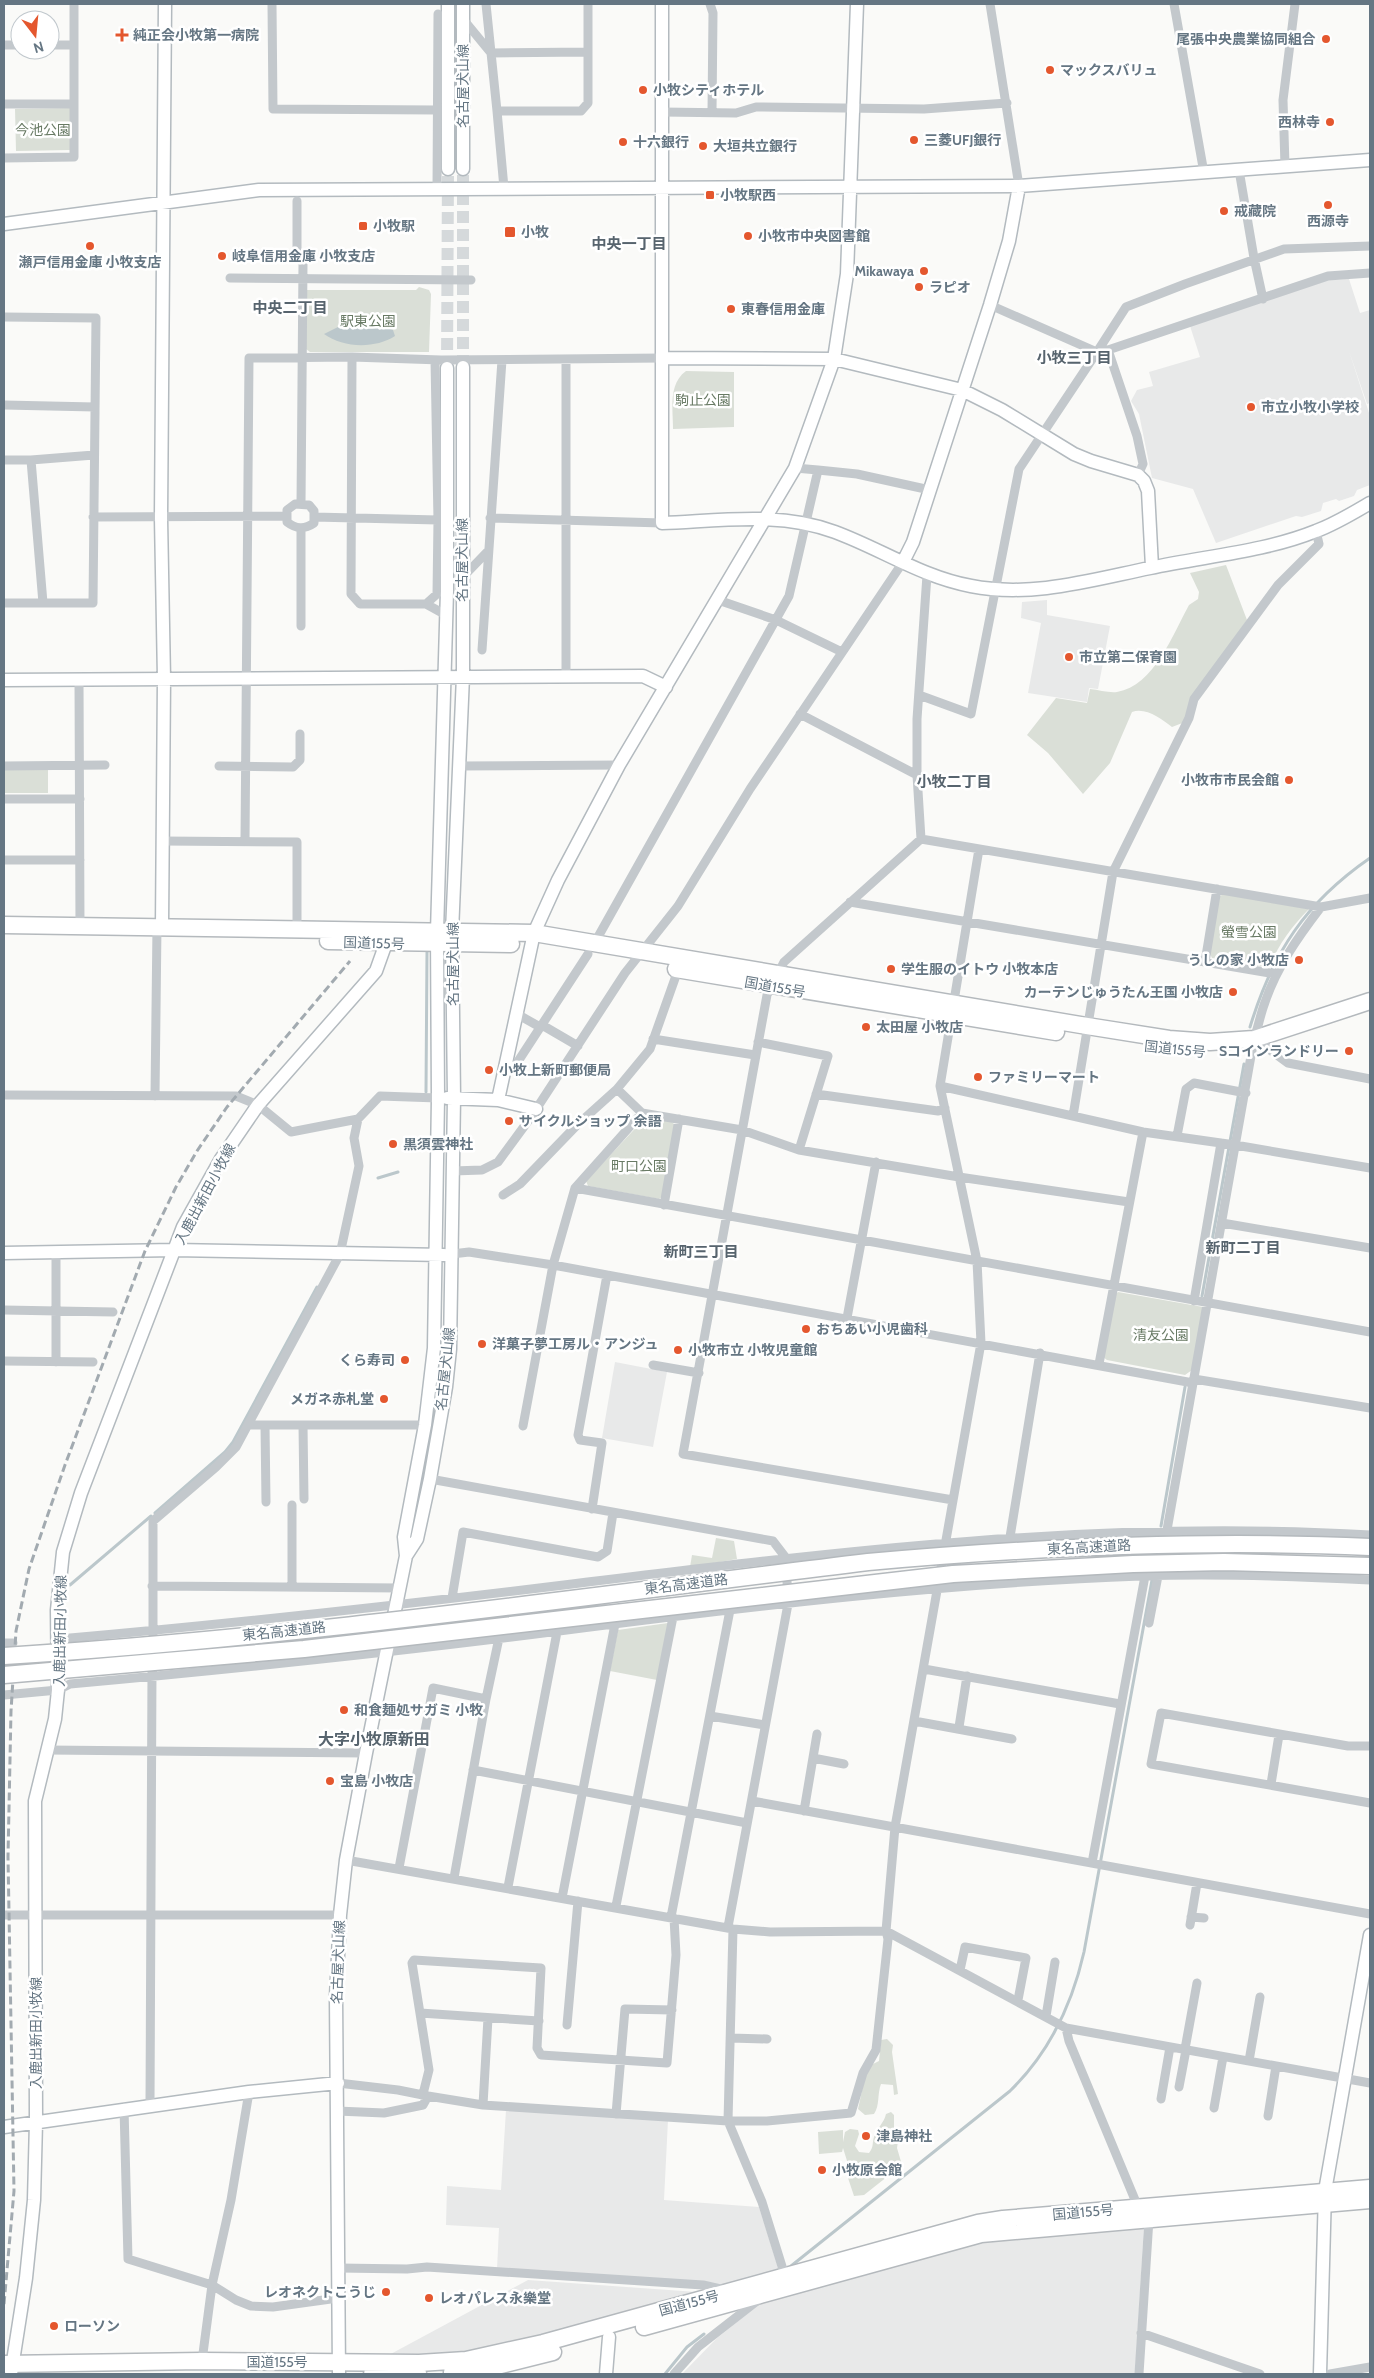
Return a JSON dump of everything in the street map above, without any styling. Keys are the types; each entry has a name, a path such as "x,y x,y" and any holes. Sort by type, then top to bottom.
{"highway":[{"name":"国道155号","path":"4,925 164,926 297,930 445,938 533,938 773,980 1086,1031 1166,1050 1209,1054 1257,1045 1370,1012"},
{"name":"国道155号","path":"164,926 195,932 290,940 386,943 445,938"},
{"name":"国道155号","path":"638,957 678,970 773,980"},
{"name":"国道155号","path":"1257,1045 1370,1001"},
{"name":"東名高速道路","path":"9,1649 115,1649 302,1630 868,1562 952,1555 1132,1544 1252,1543 1370,1548"},
{"name":"東名高速道路","path":"4,1675 304,1648 953,1574 1124,1564 1215,1562 1370,1566"},
{"name":"国道155号","path":"372,2374 486,2369 981,2234 1144,2213 1324,2197 1370,2188"},
{"name":"国道155号","path":"1324,2197 1370,2200"},
{"name":"国道155号","path":"9,2367 202,2361 339,2368 466,2360 543,2343 978,2223 1004,2218 1144,2213"}],"street":[{"path":"4,158 74,157 74,4"},
{"path":"155,1096 164,926 162,840 164,679 161,518 165,202 165,4"},
{"path":"272,4 273,109 437,110"},
{"name":"名古屋犬山線","path":"448,4 448,169"},
{"name":"名古屋犬山線","path":"463,4 463,169"},
{"path":"486,4 504,188"},
{"path":"497,110 581,112 588,103 588,4"},
{"path":"662,4 662,523"},
{"path":"710,4 713,13 712,112"},
{"path":"498,1100 533,938 558,880 619,765 795,468 834,359 847,274 857,4"},
{"path":"453,1171 482,1170 498,1162 638,957 678,906 750,789 903,562 913,542 990,306 1009,241 1019,186 1008,104 990,4"},
{"path":"1174,4 1204,172"},
{"path":"1285,166 1283,100 1295,4"},
{"path":"436,189 438,14"},
{"path":"464,19 491,53"},
{"path":"60,45 74,45"},
{"path":"491,53 588,52"},
{"path":"4,104 74,104"},
{"path":"662,112 736,113 756,107 924,109 1008,104"},
{"path":"4,224 259,190 1019,186 1370,160"},
{"path":"1239,170 1263,299"},
{"path":"297,201 297,257 303,263 300,504"},
{"path":"919,695 972,714 1019,469 1126,307 1284,248 1370,246"},
{"path":"990,306 1098,352 1328,276 1370,273"},
{"path":"230,278 471,280"},
{"path":"4,317 96,318 93,603 4,603"},
{"path":"1108,350 1137,436 1143,464 1138,475"},
{"path":"352,357 351,594 360,604 426,604 446,615"},
{"path":"246,841 249,358 352,357 434,360 834,359 962,390 1082,457 1138,475 1144,481 1148,491 1152,567"},
{"path":"426,604 437,594 438,520 434,360"},
{"path":"482,650 487,552 502,360"},
{"path":"566,360 566,677"},
{"name":"名古屋犬山線","path":"339,2368 336,1997 340,1915 346,1860 406,1556 404,1537 425,1425 434,1348 438,1098 445,938 459,766 463,676 463,367"},
{"name":"名古屋犬山線","path":"406,1556 417,1539 430,1479 446,1387 450,1349 454,1098 445,938 443,676 447,591 447,368"},
{"path":"4,405 95,407"},
{"path":"4,460 94,455"},
{"path":"31,460 43,603"},
{"path":"795,468 857,474 930,490"},
{"path":"504,1075 515,1066 591,949 789,596 818,470"},
{"path":"490,518 662,523 766,519 805,524 833,531 927,574 950,582 997,591 1046,588 1269,545 1316,531 1370,503"},
{"path":"295,504 300,504 309,505 314,511 314,523 307,528 294,528 287,522 287,510 295,504"},
{"path":"93,517 287,516"},
{"path":"314,517 438,520"},
{"path":"301,528 301,626"},
{"path":"1073,1116 1113,872 1189,718 1194,699 1278,585 1319,544 1316,531"},
{"path":"462,578 487,552"},
{"path":"921,839 917,774 919,695 927,574"},
{"path":"437,578 447,591"},
{"path":"718,600 776,620 842,652"},
{"path":"4,680 643,676 666,687"},
{"path":"80,680 80,925"},
{"path":"800,714 917,774"},
{"path":"219,766 293,767 300,760 300,734"},
{"path":"4,766 105,765"},
{"path":"459,766 619,765"},
{"path":"4,799 80,800"},
{"path":"921,839 1321,907 1370,898"},
{"path":"921,839 784,962 773,980 767,995 714,1295 683,1454 953,1500"},
{"path":"162,840 297,842 297,930"},
{"path":"4,2127 124,2108 338,2083 483,2105 728,2121 851,2114 863,2074 876,2050 888,1939 886,1931 895,1827 981,1342 977,1261 940,1086 979,849"},
{"path":"4,860 80,860"},
{"path":"1205,962 1217,889"},
{"path":"850,902 1276,974"},
{"path":"1167,1530 1246,1092 1244,1088 1257,1045 1264,1004 1276,974 1295,942 1321,907"},
{"name":"入鹿出新田小牧線","path":"9,2367 32,2230 36,2122 35,1801 58,1690 59,1639 57,1610 63,1552 81,1493 183,1228 221,1159 258,1105 376,971 386,943"},
{"path":"502,1195 520,1184 577,1126 617,1089 650,1049 678,970"},
{"path":"516,1014 578,1046"},
{"path":"654,1039 756,1055"},
{"path":"758,1042 828,1056 799,1150"},
{"path":"1257,1045 1288,1063 1370,1079"},
{"path":"1177,1136 1186,1089 1194,1083 1246,1092"},
{"path":"940,1086 1143,1132 1236,1145 1370,1168"},
{"path":"617,1089 642,1113 742,1130 799,1150 959,1177 1129,1202"},
{"path":"816,1094 938,1110 945,1108"},
{"path":"4,1095 236,1096 258,1105 291,1132 358,1119"},
{"path":"150,2105 153,1521 216,1468 236,1447 340,1254 359,1166 354,1138 358,1119 380,1096 498,1100 536,1109"},
{"path":"523,1426 553,1265 575,1188 642,1113"},
{"path":"664,1205 679,1119"},
{"path":"1099,1364 1143,1132"},
{"path":"1194,1301 1221,1143"},
{"path":"847,1318 876,1162"},
{"path":"575,1188 1370,1332"},
{"path":"1222,1223 1370,1248"},
{"path":"4,1254 174,1250 436,1255 469,1252 553,1265 1193,1381 1370,1408"},
{"path":"56,1252 56,1362"},
{"path":"592,1509 602,1443 580,1440 578,1435 607,1275"},
{"path":"4,1310 113,1312"},
{"path":"1010,1537 1040,1353"},
{"path":"4,1361 93,1362"},
{"path":"653,1366 699,1373"},
{"path":"248,1425 425,1425"},
{"path":"265,1425 266,1502"},
{"path":"303,1425 304,1499"},
{"path":"430,1479 773,1541 786,1558 788,1604 747,1823 730,1928 731,2038 728,2121 762,2202 785,2276 768,2293 698,2347 674,2374"},
{"path":"292,1505 292,1586"},
{"path":"452,1598 463,1532 598,1557 607,1551 613,1513"},
{"path":"59,1639 258,1620 786,1558 1028,1535 1230,1529 1370,1534"},
{"path":"1230,1529 1230,1575"},
{"path":"1296,1576 1301,1531"},
{"path":"1028,1535 1031,1582"},
{"path":"4,1695 58,1690 70,1684 388,1652 730,1610 937,1588 1145,1576 1296,1576 1370,1580"},
{"path":"1098,1864 1120,1704 1145,1576"},
{"path":"1149,1623 1158,1576"},
{"path":"152,1586 400,1588"},
{"path":"337,2111 384,2113 423,2105 429,2070 412,1963 417,1959 541,1968 537,2048 541,2055 667,2063 676,1954 673,1917 730,1610"},
{"path":"616,1906 673,1617"},
{"path":"258,1620 263,1665"},
{"path":"562,1898 615,1624"},
{"path":"508,1888 527,1780 557,1632"},
{"path":"454,1878 486,1699 499,1638"},
{"path":"4,1643 9,1649"},
{"path":"924,1669 1120,1704"},
{"path":"958,1728 967,1676"},
{"path":"399,1868 433,1688 486,1699"},
{"path":"1370,1746 1348,1746 1161,1713 1151,1764 1370,1803"},
{"path":"710,1716 765,1725"},
{"path":"914,1721 1012,1739"},
{"path":"804,1811 817,1734"},
{"path":"1271,1784 1279,1735"},
{"path":"47,1750 366,1753"},
{"path":"812,1758 844,1764"},
{"path":"473,1770 747,1823"},
{"path":"752,1801 1370,1914"},
{"path":"346,1860 616,1906 730,1928 770,1932 886,1931 1057,2022 1185,2050 1370,2083"},
{"path":"1197,1883 1191,1921 1204,1918"},
{"path":"567,2025 578,1901"},
{"path":"4,1914 340,1915"},
{"path":"1320,2374 1324,2197 1370,1935"},
{"path":"960,1970 965,1947 1026,1958 1018,2000"},
{"path":"1055,1962 1057,2022 1069,2041 1144,2213 1139,2374"},
{"path":"1179,2087 1197,1983"},
{"path":"1249,2061 1260,1997"},
{"path":"616,2114 625,2009 672,2010"},
{"path":"420,2013 539,2021"},
{"path":"483,2105 488,2018"},
{"path":"731,2038 766,2039"},
{"path":"1161,2099 1170,2047"},
{"path":"1214,2108 1223,2057"},
{"path":"1268,2116 1276,2066"},
{"path":"202,2361 212,2284 231,2200 249,2092"},
{"path":"1271,2098 1281,2099"},
{"path":"124,2108 128,2259 212,2284 236,2300 251,2306 273,2306 338,2298"},
{"path":"339,2268 407,2269 427,2267 703,2285 730,2292"},
{"path":"1141,2333 1260,2374"},
{"path":"606,2374 609,2337"},
{"path":"1330,2374 1370,2367"}],"shaded area":[{"name":"市立小牧小学校","path":"1349,279 1360,313 1370,310 1370,403 1367,404 1349,351 1370,416 1370,485 1357,490 1354,496 1339,501 1336,499 1323,503 1321,511 1302,517 1296,516 1216,543 1193,489 1152,478 1139,414 1131,401 1137,390 1153,386 1149,372 1200,357 1190,326 1328,280"},
{"path":"346,323 358,327 373,323 393,330 395,336 378,343 359,345 340,342 324,334"},
{"name":"市立第二保育園","path":"1047,600 1047,615 1110,626 1098,689 1089,688 1087,702 1028,693 1041,623 1021,618 1022,602"},
{"path":"615,1362 667,1372 653,1447 602,1438"},
{"path":"506,2110 668,2120 664,2200 759,2207 779,2271 723,2286 497,2269 499,2228 446,2225 447,2186 501,2190"},
{"path":"1144,2226 1135,2374 682,2374 717,2338 762,2302 982,2241"},
{"path":"528,2280 697,2292 509,2345 472,2352 422,2357 387,2356"}],"green space":[{"name":"今池公園","path":"70,108 70,150 16,151 15,109"},
{"name":"駅東公園","path":"419,287 429,290 431,294 429,352 310,352 306,349 306,290 416,290"},
{"name":"駒止公園","path":"686,371 734,372 734,427 673,429 672,405 674,390 680,376"},
{"path":"1226,565 1247,620 1194,695 1185,722 1172,727 1148,712 1132,712 1110,763 1083,794 1048,753 1027,735 1056,698 1087,703 1090,689 1117,692 1130,688 1142,680 1161,657 1189,605 1198,599 1199,592 1190,573"},
{"path":"4,770 48,770 48,793 4,793"},
{"name":"螢雪公園","path":"1223,894 1309,909 1286,936 1269,968 1212,958 1210,954 1219,897"},
{"name":"町口公園","path":"649,1117 672,1122 675,1125 663,1196 659,1199 588,1186 586,1181 644,1119"},
{"name":"清友公園","path":"1118,1292 1203,1307 1192,1370 1185,1375 1107,1360 1103,1357 1115,1295"},
{"path":"716,1538 734,1541 737,1559 690,1567 692,1555 712,1558"},
{"path":"668,1623 657,1680 610,1671 618,1630"},
{"path":"887,2039 893,2045 892,2052 898,2094 894,2095 893,2085 881,2084 876,2111 874,2114 865,2115 858,2109 865,2077 871,2065 879,2061 881,2040"},
{"path":"891,2112 894,2115 894,2131 898,2141 897,2148 902,2165 864,2195 854,2196 846,2172 848,2164 843,2148 842,2152 819,2154 818,2132 843,2130 843,2142 845,2132 850,2129 858,2130 859,2134 855,2146 859,2152 869,2153 872,2149 874,2137 886,2114"}],"waterway":[{"path":"1250,1027 1269,975 1294,931 1327,893 1370,858"},
{"path":"426,1092 427,952"},
{"path":"1202,1296 1244,1064"},
{"path":"378,1178 398,1172"},
{"path":"155,1513 225,1452 233,1442 317,1287"},
{"path":"1161,1526 1185,1387"},
{"path":"70,1585 151,1516"},
{"path":"791,2266 1010,2091 1036,2061 1057,2027 1073,1991 1084,1952 1152,1580"},
{"path":"665,2374 687,2347 704,2334"}],"tunnel":[{"path":"447,368 448,169"},
{"path":"463,169 463,367"}],"railway":[{"path":"4,2304 14,2191 8,1857 11,1711 16,1631 29,1569 65,1465 145,1251 176,1187 197,1151 227,1107 350,961"}],"place":[{"name":"純正会小牧第一病院","path":"122,35"},
{"name":"尾張中央農業協同組合","path":"1326,39"},
{"name":"マックスバリュ","path":"1050,70"},
{"name":"小牧シティホテル","path":"643,90"},
{"name":"西林寺","path":"1330,122"},
{"name":"三菱UFJ銀行","path":"914,140"},
{"name":"十六銀行","path":"623,142"},
{"name":"大垣共立銀行","path":"703,146"},
{"name":"小牧駅西","path":"710,195"},
{"name":"西源寺","path":"1328,205"},
{"name":"戒藏院","path":"1224,211"},
{"name":"小牧駅","path":"363,226"},
{"name":"小牧","path":"510,232"},
{"name":"小牧市中央図書館","path":"748,236"},
{"name":"瀬戸信用金庫 小牧支店","path":"90,246"},
{"name":"岐阜信用金庫 小牧支店","path":"222,256"},
{"name":"Mikawaya","path":"924,271"},
{"name":"ラピオ","path":"919,287"},
{"name":"東春信用金庫","path":"731,309"},
{"name":"市立小牧小学校","path":"1251,407"},
{"name":"市立第二保育園","path":"1069,657"},
{"name":"小牧市市民会館","path":"1289,780"},
{"name":"うしの家 小牧店","path":"1299,960"},
{"name":"学生服のイトウ 小牧本店","path":"891,969"},
{"name":"カーテンじゅうたん王国 小牧店","path":"1233,992"},
{"name":"太田屋 小牧店","path":"866,1027"},
{"name":"Sコインランドリー","path":"1349,1051"},
{"name":"小牧上新町郵便局","path":"489,1070"},
{"name":"ファミリーマート","path":"978,1077"},
{"name":"サイクルショップ 余語","path":"509,1121"},
{"name":"黒須雲神社","path":"393,1144"},
{"name":"おちあい小児歯科","path":"806,1329"},
{"name":"洋菓子夢工房ル・アンジュ","path":"482,1344"},
{"name":"小牧市立 小牧児童館","path":"678,1350"},
{"name":"くら寿司","path":"405,1360"},
{"name":"メガネ赤札堂","path":"384,1399"},
{"name":"和食麺処サガミ 小牧","path":"344,1710"},
{"name":"宝島 小牧店","path":"330,1781"},
{"name":"津島神社","path":"866,2136"},
{"name":"小牧原会館","path":"822,2170"},
{"name":"レオネクトこうじ","path":"386,2292"},
{"name":"レオパレス永樂堂","path":"429,2298"},
{"name":"ローソン","path":"54,2326"}],"district":[{"name":"中央一丁目","path":"629,244"},
{"name":"中央二丁目","path":"290,308"},
{"name":"小牧三丁目","path":"1074,358"},
{"name":"小牧二丁目","path":"954,782"},
{"name":"新町二丁目","path":"1243,1248"},
{"name":"新町三丁目","path":"701,1252"},
{"name":"大字小牧原新田","path":"374,1739"}]}
